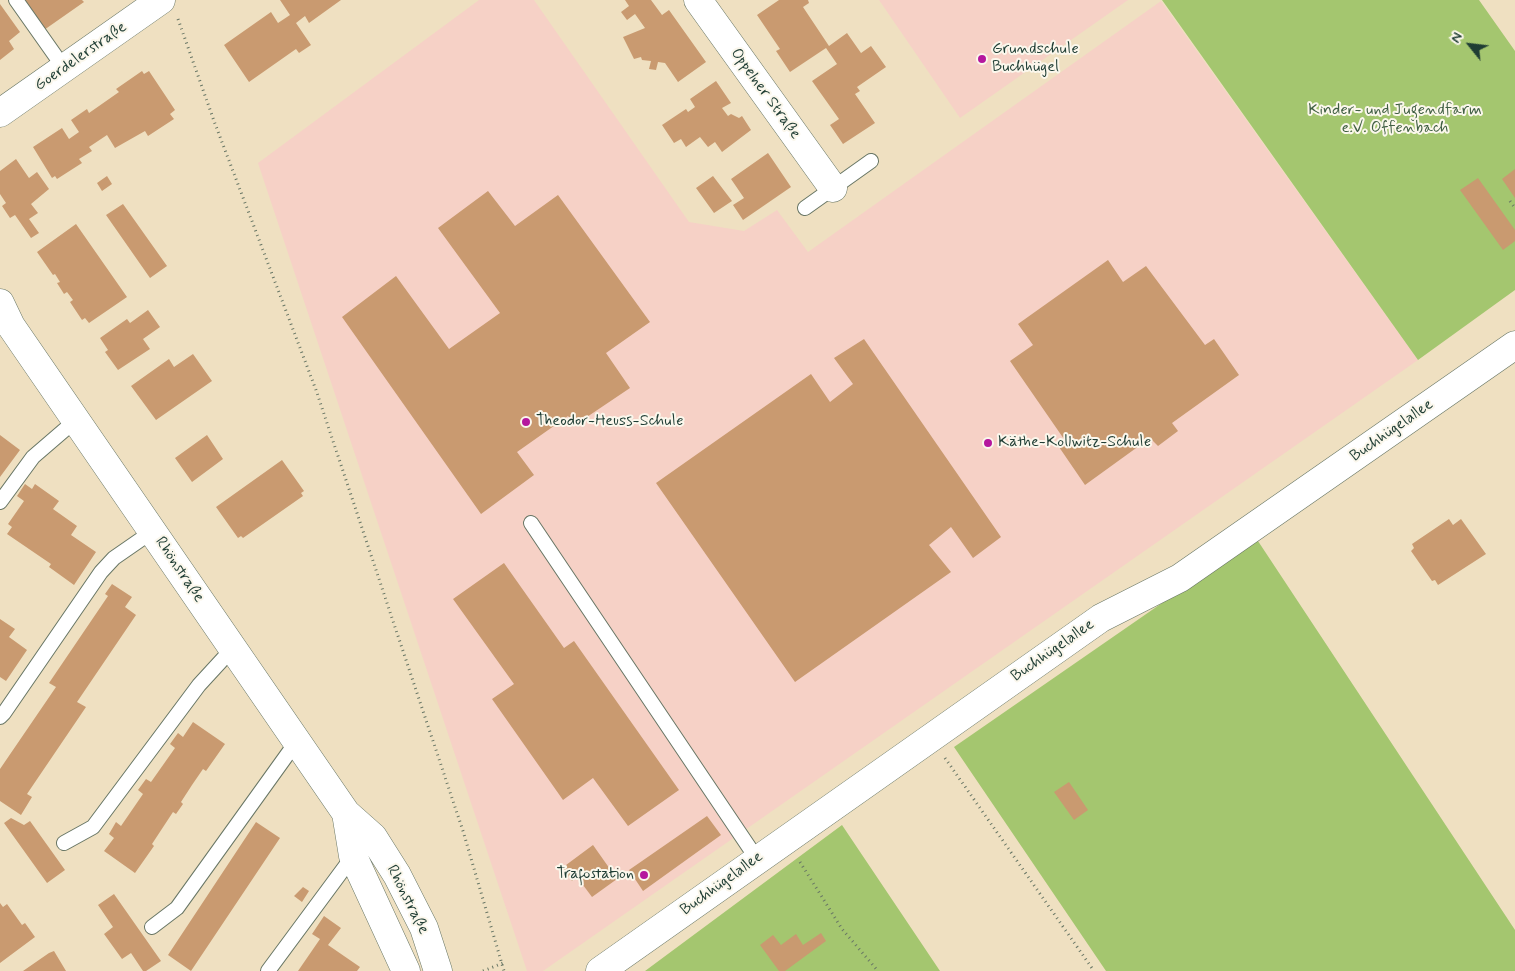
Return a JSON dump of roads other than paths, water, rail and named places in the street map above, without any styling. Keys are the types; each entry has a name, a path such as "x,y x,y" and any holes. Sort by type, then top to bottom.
{"street":[{"name":"Oppelner Straße","path":"698,0 833,188"},
{"name":"Goerdelerstraße","path":"0,113 64,68 168,5"},
{"name":"Rhönstraße","path":"4,315 346,813 373,837 397,875 424,928 438,971"},
{"name":"Buchhügelallee","path":"600,971 756,859 1101,618 1180,578 1515,345"},
{"name":"Rhönstraße","path":"346,813 353,856 406,971"}],"lane":[{"path":"16,0 64,68"},
{"path":"805,208 871,161"},
{"path":"0,502 33,457 76,420"},
{"path":"531,523 756,859"},
{"path":"0,716 4,713 101,572 114,558 152,531"},
{"path":"64,843 93,826 199,685 233,648"},
{"path":"152,927 177,908 297,741"},
{"path":"268,971 353,856"}],"place":[{"name":"Grundschule Buchhügel","path":"982,59"},
{"name":"Theodor-Heuss-Schule","path":"526,422"},
{"name":"Käthe-Kollwitz-Schule","path":"988,443"},
{"name":"Trafostation","path":"644,875"}],"park label":[{"name":"Kinder- und Jugendfarm e.V. Offenbach","path":"1395,120"}]}
